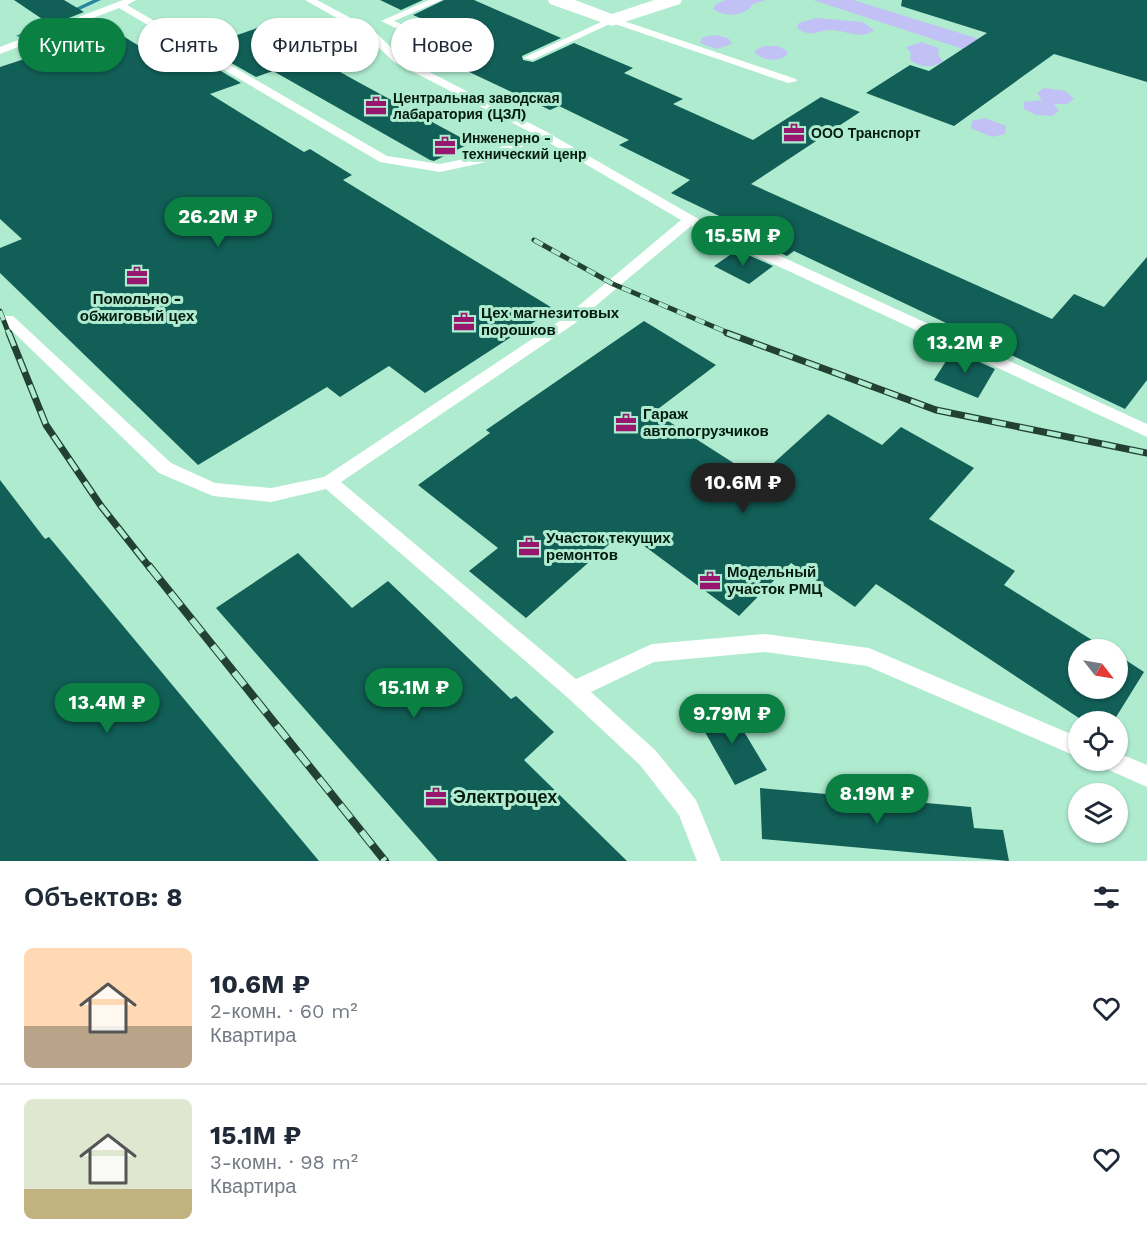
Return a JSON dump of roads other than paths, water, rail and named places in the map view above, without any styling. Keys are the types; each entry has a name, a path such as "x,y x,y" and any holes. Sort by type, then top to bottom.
{"main road":[{"path":"556,0 612,20 673,0"}],"lane":[{"path":"0,51 131,0"},
{"path":"310,0 369,32 398,60 541,133 690,220 1147,431"},
{"path":"393,18 437,0"},
{"path":"120,5 384,159 440,168 487,158 541,133"},
{"path":"528,58 612,20 792,81"},
{"path":"8,319 165,468 213,489 271,495 329,482 569,321 690,220"},
{"path":"329,482 574,690 648,758 688,808 709,861"},
{"path":"574,690 652,653 765,643 869,657 1068,743"},
{"path":"1128,768 1147,776"}],"waterway":[{"path":"58,18 98,0"}],"railway":[{"path":"534,240 613,284 731,334"},
{"path":"0,311 9,334"},
{"path":"9,333 46,425 101,506 150,568"},
{"path":"727,333 936,410 1147,453"},
{"path":"149,566 385,861"}],"place":[{"name":"Центральная заводская лабаратория (ЦЗЛ)","path":"376,106"},
{"name":"ООО Транспорт","path":"794,133"},
{"name":"Инженерно - технический ценр","path":"445,146"},
{"name":"Помольно - обжиговый цех","path":"137,276"},
{"name":"Цех магнезитовых порошков","path":"464,322"},
{"name":"Гараж автопогрузчиков","path":"626,423"},
{"name":"Участок текущих ремонтов","path":"529,547"},
{"name":"Модельный участок РМЦ","path":"710,581"},
{"name":"Электроцех","path":"436,797"}]}
